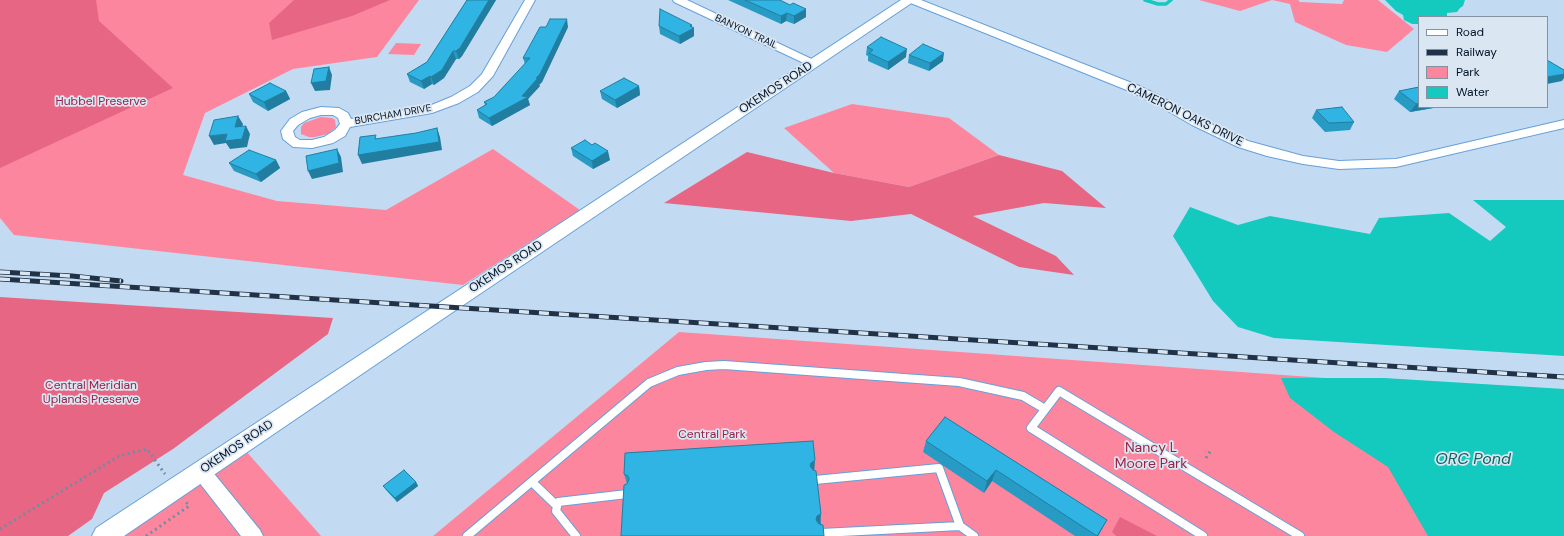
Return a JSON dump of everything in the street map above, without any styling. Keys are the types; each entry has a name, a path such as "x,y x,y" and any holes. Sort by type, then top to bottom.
{"street":[{"name":"BURCHAM DRIVE","path":"346,124 432,109 455,100 474,89 487,76 530,0"},
{"name":"BANYON TRAIL","path":"678,0 814,64"},
{"name":"OKEMOS ROAD","path":"104,536 911,0"},
{"name":"CAMERON OAKS DRIVE","path":"911,0 1133,88 1156,99 1196,122 1243,144 1272,153 1303,160 1339,165 1396,164 1564,124"},
{"path":"202,471 253,536"}],"lane":[{"path":"467,536 649,383 678,371 706,366 724,365 959,382 1023,396 1045,409"},
{"path":"1203,536 1031,428 1059,391 1300,536"},
{"path":"815,480 939,468 960,526 974,536"},
{"path":"532,482 557,506"},
{"path":"576,536 556,511 558,502 627,494"},
{"path":"821,533 960,526"}],"path":[{"path":"0,529 119,456 148,449 189,506 146,536"},
{"path":"1206,458 1211,450"}],"green space":[{"name":"Hubbel Preserve","path":"0,0 419,0 377,57 293,69 205,113 183,175 277,201 386,210 493,149 580,210 463,285 14,235 0,218"},
{"path":"0,0 96,0 99,21 173,88 0,168"},
{"path":"294,0 390,0 352,16 272,40 269,23"},
{"path":"1199,0 1272,0 1240,11"},
{"path":"1272,0 1298,0 1300,2 1342,4 1344,0 1378,0 1414,29 1387,52 1346,45 1295,22 1290,4"},
{"path":"396,43 421,44 414,55 388,54"},
{"path":"852,104 949,118 999,155 909,187 834,173 784,128"},
{"path":"321,117 332,118 335,120 336,127 328,134 315,137 309,137 301,134 301,127 304,123"},
{"path":"747,152 834,173 909,187 999,155 1062,171 1106,208 1044,203 973,216 1056,256 1074,275 1019,267 911,214 851,221 664,203"},
{"name":"Central Meridian Uplands Preserve","path":"0,297 333,318 328,334 173,449 104,493 92,519 68,536 0,536"},
{"name":"Central Park","path":"679,332 1564,395 1564,536 433,536"},
{"path":"245,450 321,536 117,536"},
{"path":"1120,517 1157,536 1116,536 1112,532"}],"water":[{"path":"1385,0 1465,0 1463,6 1457,12 1447,13 1447,16 1418,16 1418,24 1412,24 1404,20 1403,15 1396,11"},
{"path":"1473,200 1564,200 1564,356 1274,338 1238,327 1213,301 1173,236 1190,207 1238,225 1270,216 1370,234 1379,218 1449,213 1490,241 1506,227"},
{"name":"ORC Pond","path":"1281,378 1384,378 1564,389 1564,536 1428,536 1388,467 1334,432 1290,398"}],"building":[{"path":"467,0 489,0 460,48 453,51 442,70 431,77 430,76 421,81 407,74 427,62"},
{"path":"745,0 780,0 790,5 793,3 806,9 794,16 787,13 781,16"},
{"path":"660,9 692,25 690,26 694,28 679,36 659,26"},
{"path":"550,19 567,19 540,74 536,78 538,78 522,96 528,97 489,118 477,110 487,104 484,102 494,97 530,58 523,58 540,27 546,27"},
{"path":"881,37 907,49 888,62 869,53 873,50 867,47"},
{"path":"923,44 944,53 930,63 909,55"},
{"path":"1548,61 1564,70 1564,74 1548,77"},
{"path":"329,67 326,81 311,83 314,69"},
{"path":"624,78 639,86 615,100 600,91"},
{"path":"270,83 286,91 264,102 249,94"},
{"path":"1418,87 1418,103 1416,104 1399,91"},
{"path":"1342,107 1354,122 1329,123 1316,110"},
{"path":"238,116 235,127 246,126 242,139 225,141 227,134 209,136 214,120"},
{"path":"437,128 439,142 358,155 360,137 376,135 375,139 416,133"},
{"path":"585,140 592,145 595,143 608,151 592,161 571,148"},
{"path":"337,149 339,163 308,171 306,156"},
{"path":"249,150 276,160 256,174 229,163"},
{"path":"945,417 1107,520 1097,536 996,470 987,481 926,441"},
{"path":"813,441 815,460 810,466 816,471 821,514 817,516 816,520 819,524 823,525 824,536 621,536 624,485 627,484 629,479 628,476 624,474 625,453"},
{"path":"404,470 416,482 395,498 383,486"}],"waterway":[{"path":"1145,0 1158,4 1166,4 1171,0"}],"railway":[{"path":"0,272 72,276 121,281"},
{"path":"0,279 1564,377"}],"park label":[{"name":"Nancy L Moore Park","path":"1151,456"}]}
